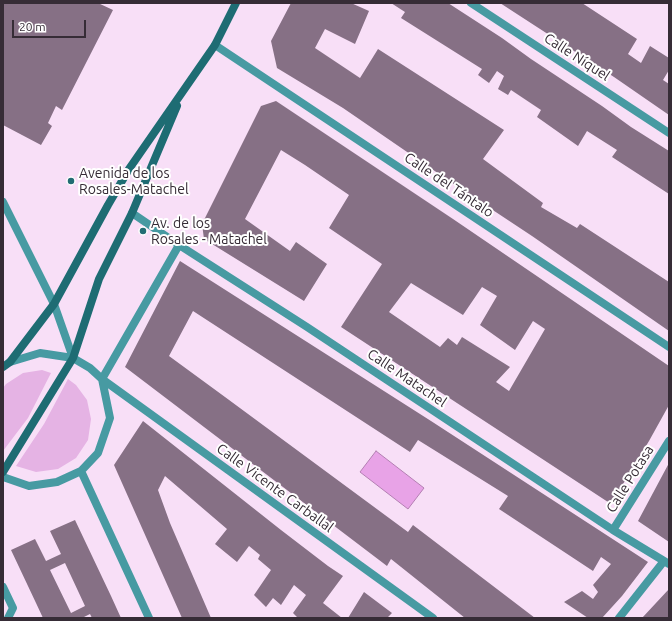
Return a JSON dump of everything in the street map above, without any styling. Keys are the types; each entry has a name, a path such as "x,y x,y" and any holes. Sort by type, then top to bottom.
{"street":[{"path":"6,364 54,304 129,169 215,45 236,3"},
{"name":"Calle Níquel","path":"471,3 669,133"},
{"name":"Calle del Tántalo","path":"215,45 669,347"},
{"path":"3,472 73,358 99,280 132,213 184,88"},
{"path":"3,202 54,304 73,358"},
{"name":"Calle Matachel","path":"132,213 613,530 667,562"},
{"path":"3,477 29,486 57,482 81,471 98,453 110,418 102,380 179,245"},
{"path":"6,364 40,353 73,358"},
{"name":"Calle Vicente Carballal","path":"73,358 90,368 102,380 433,618"},
{"name":"Calle Potasa","path":"613,530 669,441"},
{"path":"81,471 149,618"},
{"path":"619,618 667,562"},
{"path":"3,587 13,608 8,618"}],"shaded area":[{"path":"42,370 51,373 28,418 3,451 3,388 6,384 23,373"},
{"path":"68,379 76,385 87,400 91,419 88,440 76,458 58,469 36,472 16,466 44,424"},
{"path":"376,451 424,488 408,509 360,472"}],"building":[{"path":"3,3 98,3 113,10 62,110 56,106 48,123 52,126 41,145 3,125"},
{"path":"291,3 351,3 369,11 355,44 325,29 315,48 360,78 378,49 504,130 483,159 543,203 541,207 577,228 580,224 669,282 669,331 343,108 277,68 271,41"},
{"path":"391,3 448,3 502,38 631,127 669,151 669,194 612,157 617,150 587,131 578,146 537,117 541,110 511,90 508,95 498,89 504,76 497,71 489,83 478,75 482,69 401,18 405,12"},
{"path":"500,3 582,3 637,39 628,54 641,63 650,46 669,58 669,70 663,80 669,84 669,115 614,77"},
{"path":"276,101 669,366 669,405 611,504 341,327 382,264 329,228 349,195 305,165 281,150 245,219 290,251 296,242 327,264 304,301 204,239 202,224 261,106","holes":["411,283 463,315 482,287 497,296 480,325 515,350 533,321 545,329 509,391 496,382 510,367 462,337 457,345 448,338 440,347 389,312"]},
{"path":"180,261 431,421 648,562 622,596 602,618 588,618 564,602 582,591 593,599 598,592 593,585 611,564 601,557 593,571 499,509 508,496 418,440 410,452 193,311 169,356 408,532 413,525 535,618 465,618 391,559 387,566 125,367"},
{"path":"143,421 281,530 343,576 323,603 342,618 298,618 293,613 306,595 294,585 281,605 273,598 266,607 254,595 271,570 258,559 260,555 249,546 237,562 215,544 227,529 165,476 158,490 170,523 211,618 182,618 114,465"},
{"path":"669,463 669,542 638,521"},
{"path":"75,520 121,618 92,618 90,614 82,618 43,618 11,550 35,539 46,561 61,554 50,531","holes":["65,563 85,606 71,613 50,570"]},
{"path":"669,589 669,618 642,618"},
{"path":"364,592 392,613 387,618 348,618"}],"place":[{"name":"Avenida de los Rosales-Matachel","path":"71,181"},
{"name":"Av. de los Rosales - Matachel","path":"143,231"}]}
